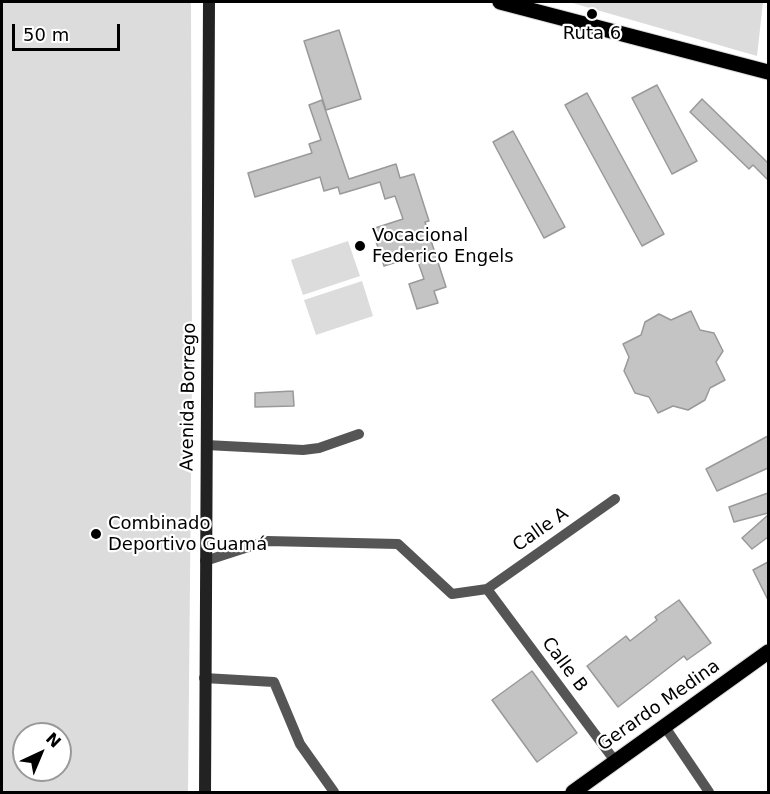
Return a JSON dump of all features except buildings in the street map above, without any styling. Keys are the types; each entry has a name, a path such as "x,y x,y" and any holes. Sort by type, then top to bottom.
{"main road":[{"name":"Avenida Borrego","path":"205,792 210,2"},
{"path":"500,2 768,72"},
{"name":"Gerardo Medina","path":"573,792 768,652"}],"street":[{"path":"206,445 303,450 319,448 359,434"},
{"name":"Calle A","path":"487,589 615,499"},
{"path":"205,561 267,541 398,544 452,594 487,589"},
{"name":"Calle B","path":"487,589 615,761"},
{"path":"204,678 274,681 300,744 334,792"},
{"path":"665,727 709,792"}],"shaded area":[{"name":"Combinado Deportivo Guamá","path":"2,2 191,2 192,370 188,792 2,792"},
{"path":"569,2 763,2 757,56"},
{"path":"348,241 360,276 303,295 291,260"},
{"path":"362,281 373,316 316,335 304,300"}],"place":[{"name":"Ruta 6","path":"592,14"},
{"name":"Vocacional Federico Engels","path":"360,246"},
{"name":"Combinado Deportivo Guamá","path":"96,534"}]}
